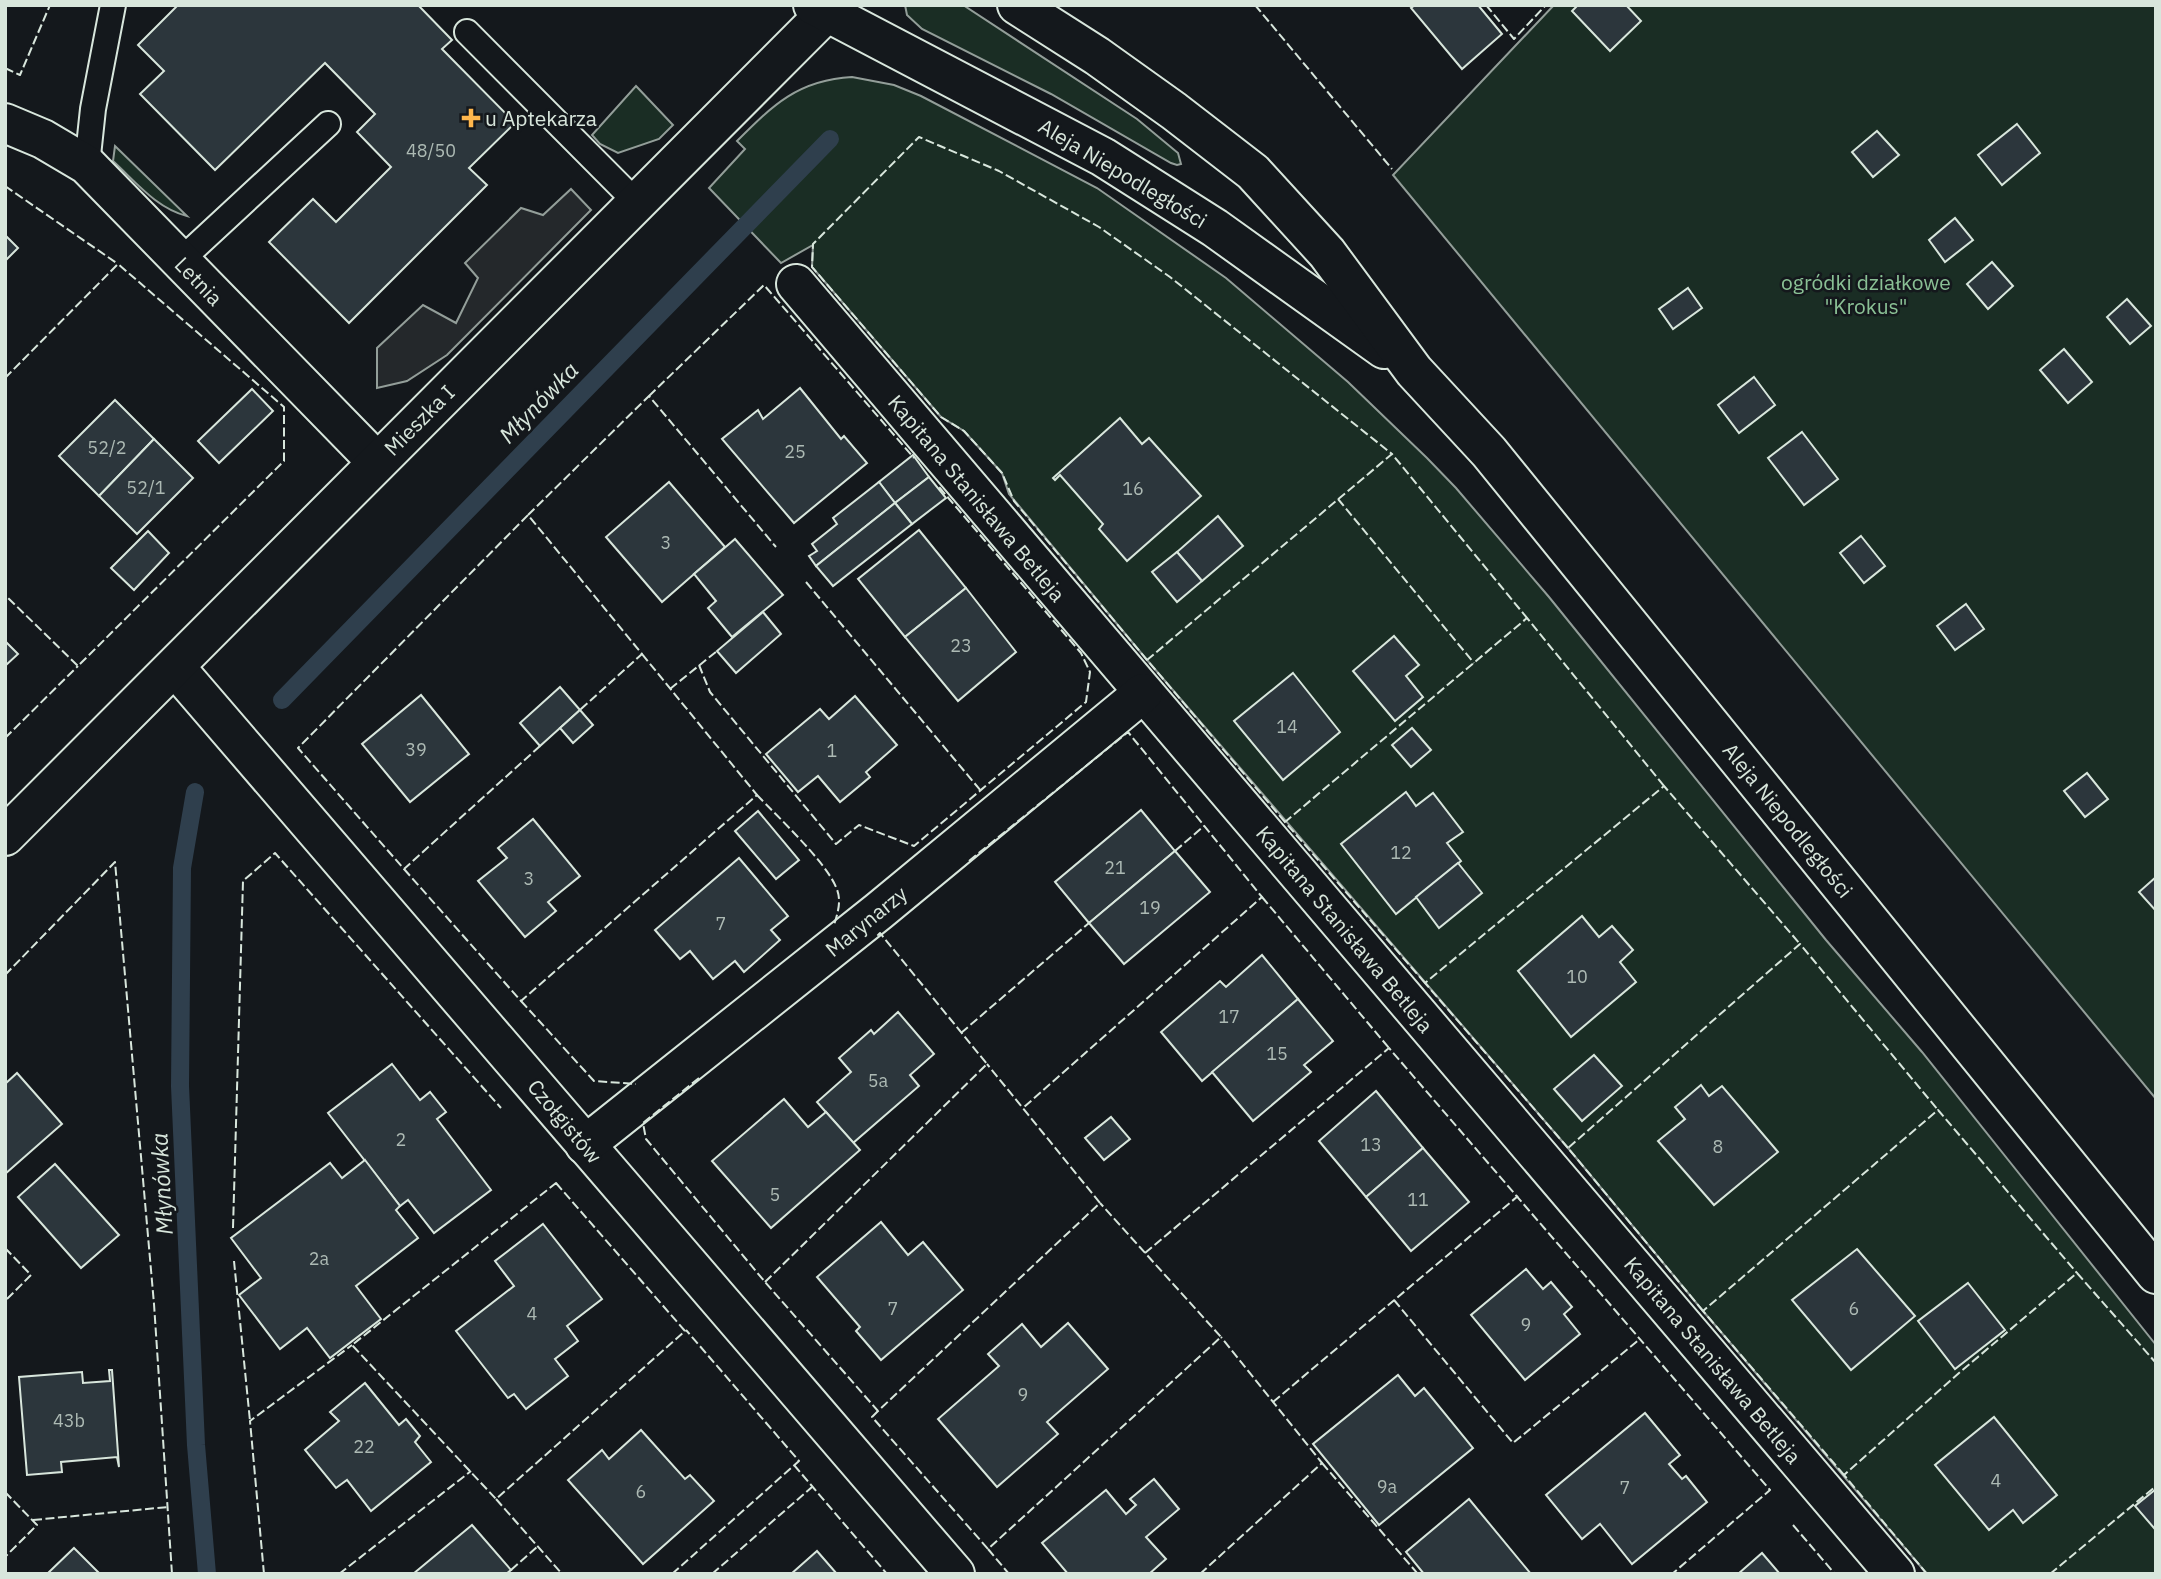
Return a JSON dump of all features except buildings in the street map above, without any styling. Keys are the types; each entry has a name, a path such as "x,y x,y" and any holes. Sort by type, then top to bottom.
{"street":[{"name":"Aleja Niepodległości","path":"1017,5 1108,64 1253,172 1327,253 1414,371 1489,452 2156,1274"},
{"name":"Aleja Niepodległości","path":"825,8 1103,157 1215,228 1414,371"},
{"name":"Mieszka I","path":"5,836 636,202 825,8"},
{"name":"Letnia","path":"5,123 43,139 87,165 377,461"},
{"name":"Kapitana Stanisława Betleja","path":"796,284 1895,1574"},
{"name":"Czołgistów","path":"174,667 955,1574"},
{"name":"Marynarzy","path":"585,1145 878,911 1143,693"}],"lane":[{"path":"87,165 93,109 113,5"},
{"path":"467,32 636,202"},
{"path":"180,261 328,124"}],"green space":[{"path":"905,5 963,5 1137,119 1178,153 1181,164 1171,163 1051,94 922,29 907,15"},
{"name":"ogródki działkowe \"Krokus\"","path":"1554,5 2156,5 2156,1099 1393,175"},
{"path":"852,77 894,85 921,96 1097,188 1226,278 1348,382 1456,488 1549,597 1826,940 1922,1052 2156,1345 2156,1574 1927,1574 1568,1148 1147,660 1009,494 1002,473 964,431 941,417 812,267 813,245 781,263 709,188 745,149 737,141 775,106 801,89 816,83"},
{"path":"636,86 673,125 659,139 618,153 600,144 592,135"},
{"path":"115,146 187,216 156,201 138,186 113,161"}],"shaded area":[{"path":"571,189 591,210 447,355 407,381 377,388 377,348 423,305 456,323 478,278 465,263 521,208 543,215"}],"waterway":[{"name":"Młynówka","path":"282,700 830,139"},
{"name":"Młynówka","path":"195,792 182,868 180,1086 196,1445 207,1574"}],"fence":[{"path":"5,68 20,75 50,5"},
{"path":"1255,5 1392,169"},
{"path":"1486,5 1514,39 1546,5"},
{"path":"1147,660 1014,501 1002,473 964,431 941,417 812,267 813,244 919,137 999,171 1099,227 1170,277 1392,454"},
{"path":"5,186 118,264"},
{"path":"5,378 118,264 284,407 284,461 78,666 5,595"},
{"path":"649,396 764,285 914,458"},
{"path":"528,515 649,396 776,547"},
{"path":"1285,822 1147,660 1392,454 1527,618"},
{"path":"699,665 710,692 836,844 859,825 914,846 1086,702 1090,672 1081,653 939,487"},
{"path":"1338,499 1474,663"},
{"path":"540,746 404,869 298,748 528,515 642,654 580,710"},
{"path":"806,582 981,791"},
{"path":"1425,983 1285,822 1527,618 1664,786"},
{"path":"670,689 717,651"},
{"path":"404,869 521,1001 757,795 642,654"},
{"path":"5,738 78,666"},
{"path":"969,861 1128,732 1262,897 1023,1108"},
{"path":"1568,1148 1425,983 1664,786 1800,944"},
{"path":"757,795 800,839 830,876 839,897 834,925"},
{"path":"1175,851 1204,826"},
{"path":"233,1228 243,881 275,853 501,1108"},
{"path":"5,975 115,862 154,1304 172,1574"},
{"path":"1262,897 1389,1048"},
{"path":"961,1033 1089,923"},
{"path":"765,1282 987,1064 880,933 877,936"},
{"path":"1703,1311 1568,1148 1800,944 1938,1110"},
{"path":"521,1001 594,1081 636,1084"},
{"path":"1145,1253 1389,1048 1770,1490 1672,1574"},
{"path":"699,1078 643,1123 646,1139 765,1282 878,1411 1100,1203 987,1064"},
{"path":"1844,1475 1703,1311 1938,1110 2077,1273"},
{"path":"556,1183 685,1331 496,1499 352,1345 556,1183"},
{"path":"1273,1402 1518,1196"},
{"path":"878,1411 872,1417 988,1549 1221,1337 1100,1203"},
{"path":"5,1248 31,1275 5,1301"},
{"path":"234,1261 250,1421"},
{"path":"1927,1574 1844,1475 2077,1273 2156,1363"},
{"path":"1394,1300 1513,1443 1640,1339"},
{"path":"672,1574 799,1461 686,1330"},
{"path":"1200,1574 1322,1463 1221,1337"},
{"path":"264,1574 250,1421 352,1345"},
{"path":"1322,1463 1418,1574"},
{"path":"794,1465 887,1574"},
{"path":"339,1574 471,1471"},
{"path":"2050,1574 2156,1486"},
{"path":"712,1574 812,1487"},
{"path":"5,1492 37,1525 5,1557"},
{"path":"496,1499 562,1574"},
{"path":"33,1520 168,1507"},
{"path":"1793,1525 1835,1574"},
{"path":"511,1570 538,1546"},
{"path":"988,1549 1009,1574"}],"place":[{"name":"u Aptekarza","path":"471,118"}]}
